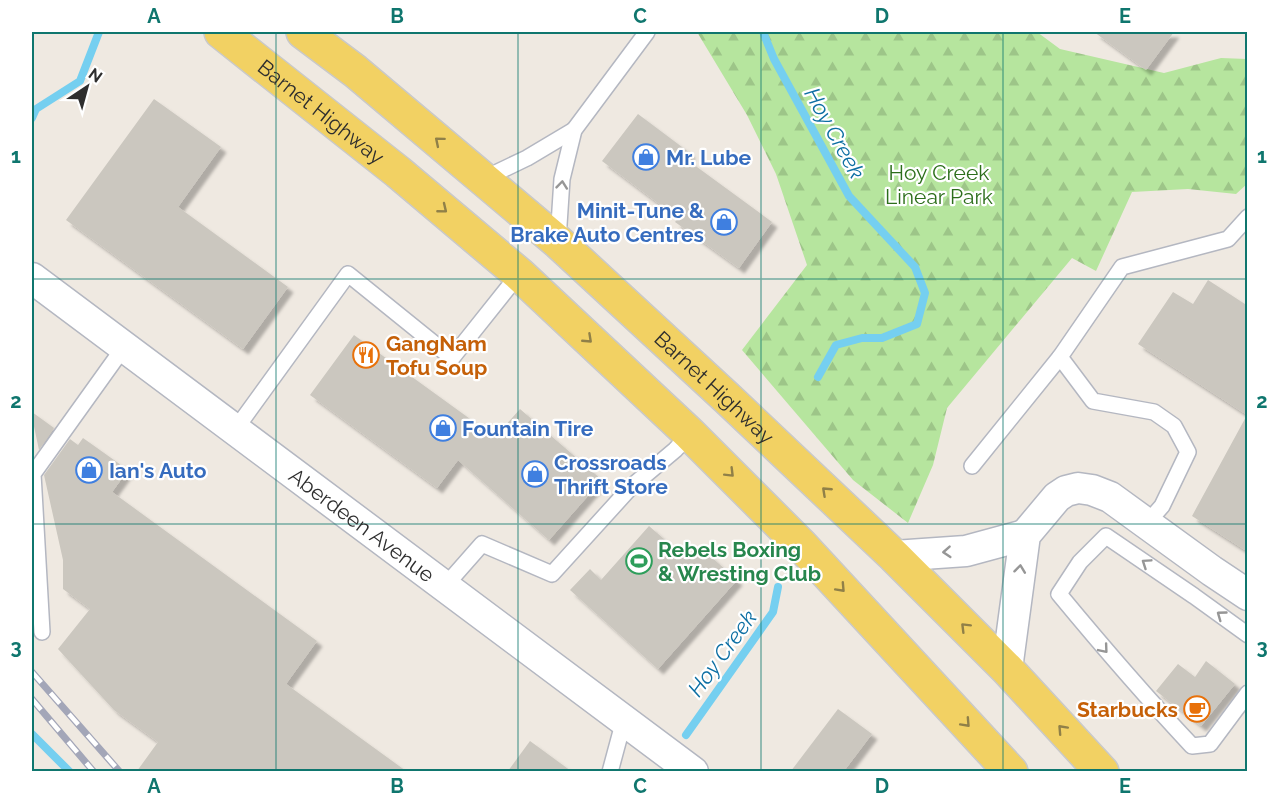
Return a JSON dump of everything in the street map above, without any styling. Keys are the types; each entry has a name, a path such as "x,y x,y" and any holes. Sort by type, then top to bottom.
{"main road":[{"name":"Barnet Highway","path":"221,32 398,172 519,274 690,434 801,544 1011,771"},
{"name":"Barnet Highway","path":"303,32 355,71 558,242 728,399 894,556 1007,669 1102,771"}],"street":[{"name":"Aberdeen Avenue","path":"32,278 693,771"},
{"path":"894,556 966,551 1024,535 1057,497 1066,491 1078,488 1092,490 1110,497 1212,572 1248,595"},
{"path":"1007,669 1024,535"}],"lane":[{"path":"483,179 527,158 574,130 647,32"},
{"path":"558,242 562,179 574,130"},
{"path":"972,466 1060,357 1122,267 1228,239 1248,218"},
{"path":"235,430 348,274 452,358 519,274"},
{"path":"42,632 33,474 124,347"},
{"path":"1060,357 1093,401 1154,412 1174,426 1188,452 1162,506 1147,523"},
{"path":"445,586 482,544 552,574 631,487 675,450 690,434"},
{"path":"1248,635 1106,536 1080,562 1059,594 1106,651 1192,746 1210,744 1248,693"},
{"path":"610,771 624,720"}],"green space":[{"name":"Hoy Creek Linear Park","path":"697,32 1037,32 1060,49 1164,73 1221,58 1247,59 1247,184 1236,194 1188,189 1132,192 1096,271 1072,258 947,408 933,465 908,523 853,480 742,350 807,265 776,174 747,115"}],"building":[{"path":"1094,32 1174,32 1146,70"},
{"path":"154,99 221,147 178,207 288,287 243,349 66,220"},
{"path":"638,114 690,153 686,159 772,222 739,268 675,222 678,218 602,161"},
{"path":"1208,280 1248,306 1248,552 1192,516 1247,415 1138,344 1173,292 1193,304"},
{"path":"354,335 495,437 520,409 602,480 549,540 458,460 437,488 310,395"},
{"path":"32,412 54,428 39,450 32,417"},
{"path":"83,438 128,470 112,492 317,641 286,684 406,771 137,771 158,742 114,710 58,649 90,609 63,589 63,560 44,475 70,439 78,445"},
{"path":"649,526 687,559 699,546 737,580 658,669 570,590 590,569 601,580"},
{"name":"Starbucks","path":"1206,661 1235,684 1201,726 1156,691 1178,664 1195,677"},
{"path":"838,709 872,734 844,771 791,771"},
{"path":"530,741 571,771 508,771"}],"waterway":[{"path":"32,118 36,109 80,81 99,32"},
{"name":"Hoy Creek","path":"763,32 774,59 849,196 915,267 925,293 917,324 882,338 862,338 836,345 818,377"},
{"name":"Hoy Creek","path":"686,735 773,612 778,587"},
{"path":"32,734 70,772"}],"railway":[{"path":"32,672 120,772"},
{"path":"32,699 94,772"}],"place":[{"name":"Mr. Lube","path":"646,157"},
{"name":"Minit-Tune & Brake Auto Centres","path":"724,222"},
{"name":"GangNam Tofu Soup","path":"366,355"},
{"name":"Fountain Tire","path":"443,428"},
{"name":"Ian's Auto","path":"89,470"},
{"name":"Crossroads Thrift Store","path":"535,474"},
{"name":"Rebels Boxing & Wresting Club","path":"639,561"},
{"name":"Starbucks","path":"1197,709"}]}
